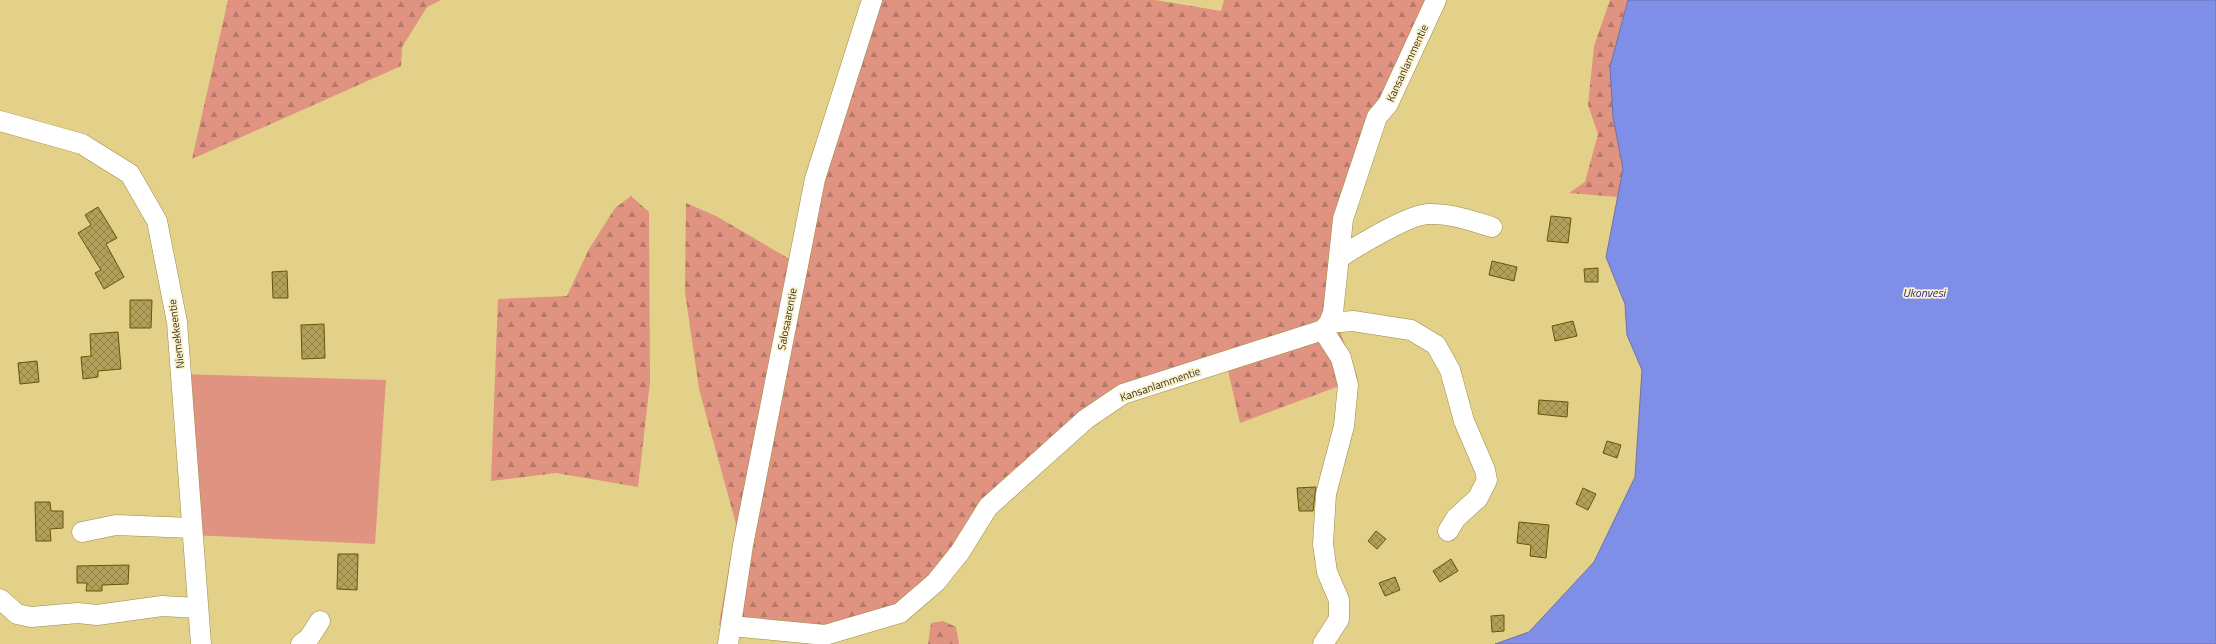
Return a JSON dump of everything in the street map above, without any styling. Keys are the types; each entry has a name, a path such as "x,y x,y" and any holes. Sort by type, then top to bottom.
{"street":[{"name":"Salosaarentie","path":"729,635 743,545 815,178 872,0"},
{"name":"Kansanlammentie","path":"729,635 825,635 900,613 936,582 960,552 988,507 1086,418 1123,394 1326,326 1333,313 1343,219 1377,117 1388,104 1436,0"},
{"name":"Niemekkeentie","path":"0,121 82,144 130,174 157,221 177,322 200,644"},
{"path":"1339,258 1366,241 1415,217 1426,214 1446,215 1492,227"},
{"path":"1323,644 1338,619 1339,600 1327,572 1323,544 1326,494 1344,426 1348,385 1341,358 1326,326 1353,321 1411,330 1436,345 1450,370 1464,420 1485,470 1487,480 1478,498 1456,518 1448,531"},
{"path":"82,532 116,525 192,528"},
{"path":"0,599 17,614 31,617 78,613 96,615 162,606 198,608"},
{"path":"301,644 309,638 320,620"}],"green space":[{"path":"228,0 441,0 427,7 402,47 401,66 192,159"},
{"path":"872,0 1155,0 1221,11 1224,0 1436,0 1343,219 1333,313 1358,379 1240,423 1226,362 1086,419 900,613 825,635 719,625 736,524 699,389 685,292 686,203 716,216 798,264"},
{"path":"1610,0 1628,0 1610,67 1613,117 1623,169 1618,197 1569,193 1585,182 1598,134 1588,105 1594,46"},
{"path":"631,196 649,212 650,382 638,487 556,473 491,481 498,299 567,296 589,249 615,208"},
{"path":"181,374 386,380 375,544 193,535"},
{"path":"943,621 956,627 959,644 928,644 931,623"}],"water":[{"name":"Ukonvesi","path":"1628,0 2216,0 2216,644 1495,644 1529,632 1594,562 1635,477 1642,370 1627,335 1625,304 1606,257 1623,169 1613,117 1610,67"}],"building":[{"path":"98,207 117,238 106,244 124,277 104,289 95,273 101,270 78,233 91,225 85,215"},
{"path":"1551,216 1571,218 1568,243 1547,241"},
{"path":"1492,261 1517,267 1514,281 1489,275"},
{"path":"1598,268 1598,282 1585,282 1584,269"},
{"path":"287,271 288,298 273,298 272,272"},
{"path":"130,300 152,300 151,328 130,328"},
{"path":"1573,321 1577,336 1555,341 1552,326"},
{"path":"324,324 325,358 302,359 301,325"},
{"path":"118,332 121,369 98,371 98,377 83,379 81,357 91,356 90,334"},
{"path":"37,361 39,382 20,384 18,363"},
{"path":"1539,400 1568,402 1567,417 1538,414"},
{"path":"1607,441 1621,445 1617,458 1603,453"},
{"path":"1316,487 1313,511 1299,511 1297,488"},
{"path":"1583,488 1596,494 1588,510 1576,504"},
{"path":"35,502 50,502 51,511 63,511 63,528 50,529 51,541 36,541"},
{"path":"1519,522 1549,525 1546,558 1530,556 1531,545 1517,543"},
{"path":"1376,531 1386,539 1377,549 1368,541"},
{"path":"338,554 358,554 357,590 337,589"},
{"path":"1451,559 1458,571 1440,582 1433,571"},
{"path":"129,565 128,584 102,585 102,591 86,591 87,583 77,583 77,566"},
{"path":"1395,577 1400,590 1385,596 1379,583"},
{"path":"1504,615 1504,631 1492,632 1491,616"}]}
